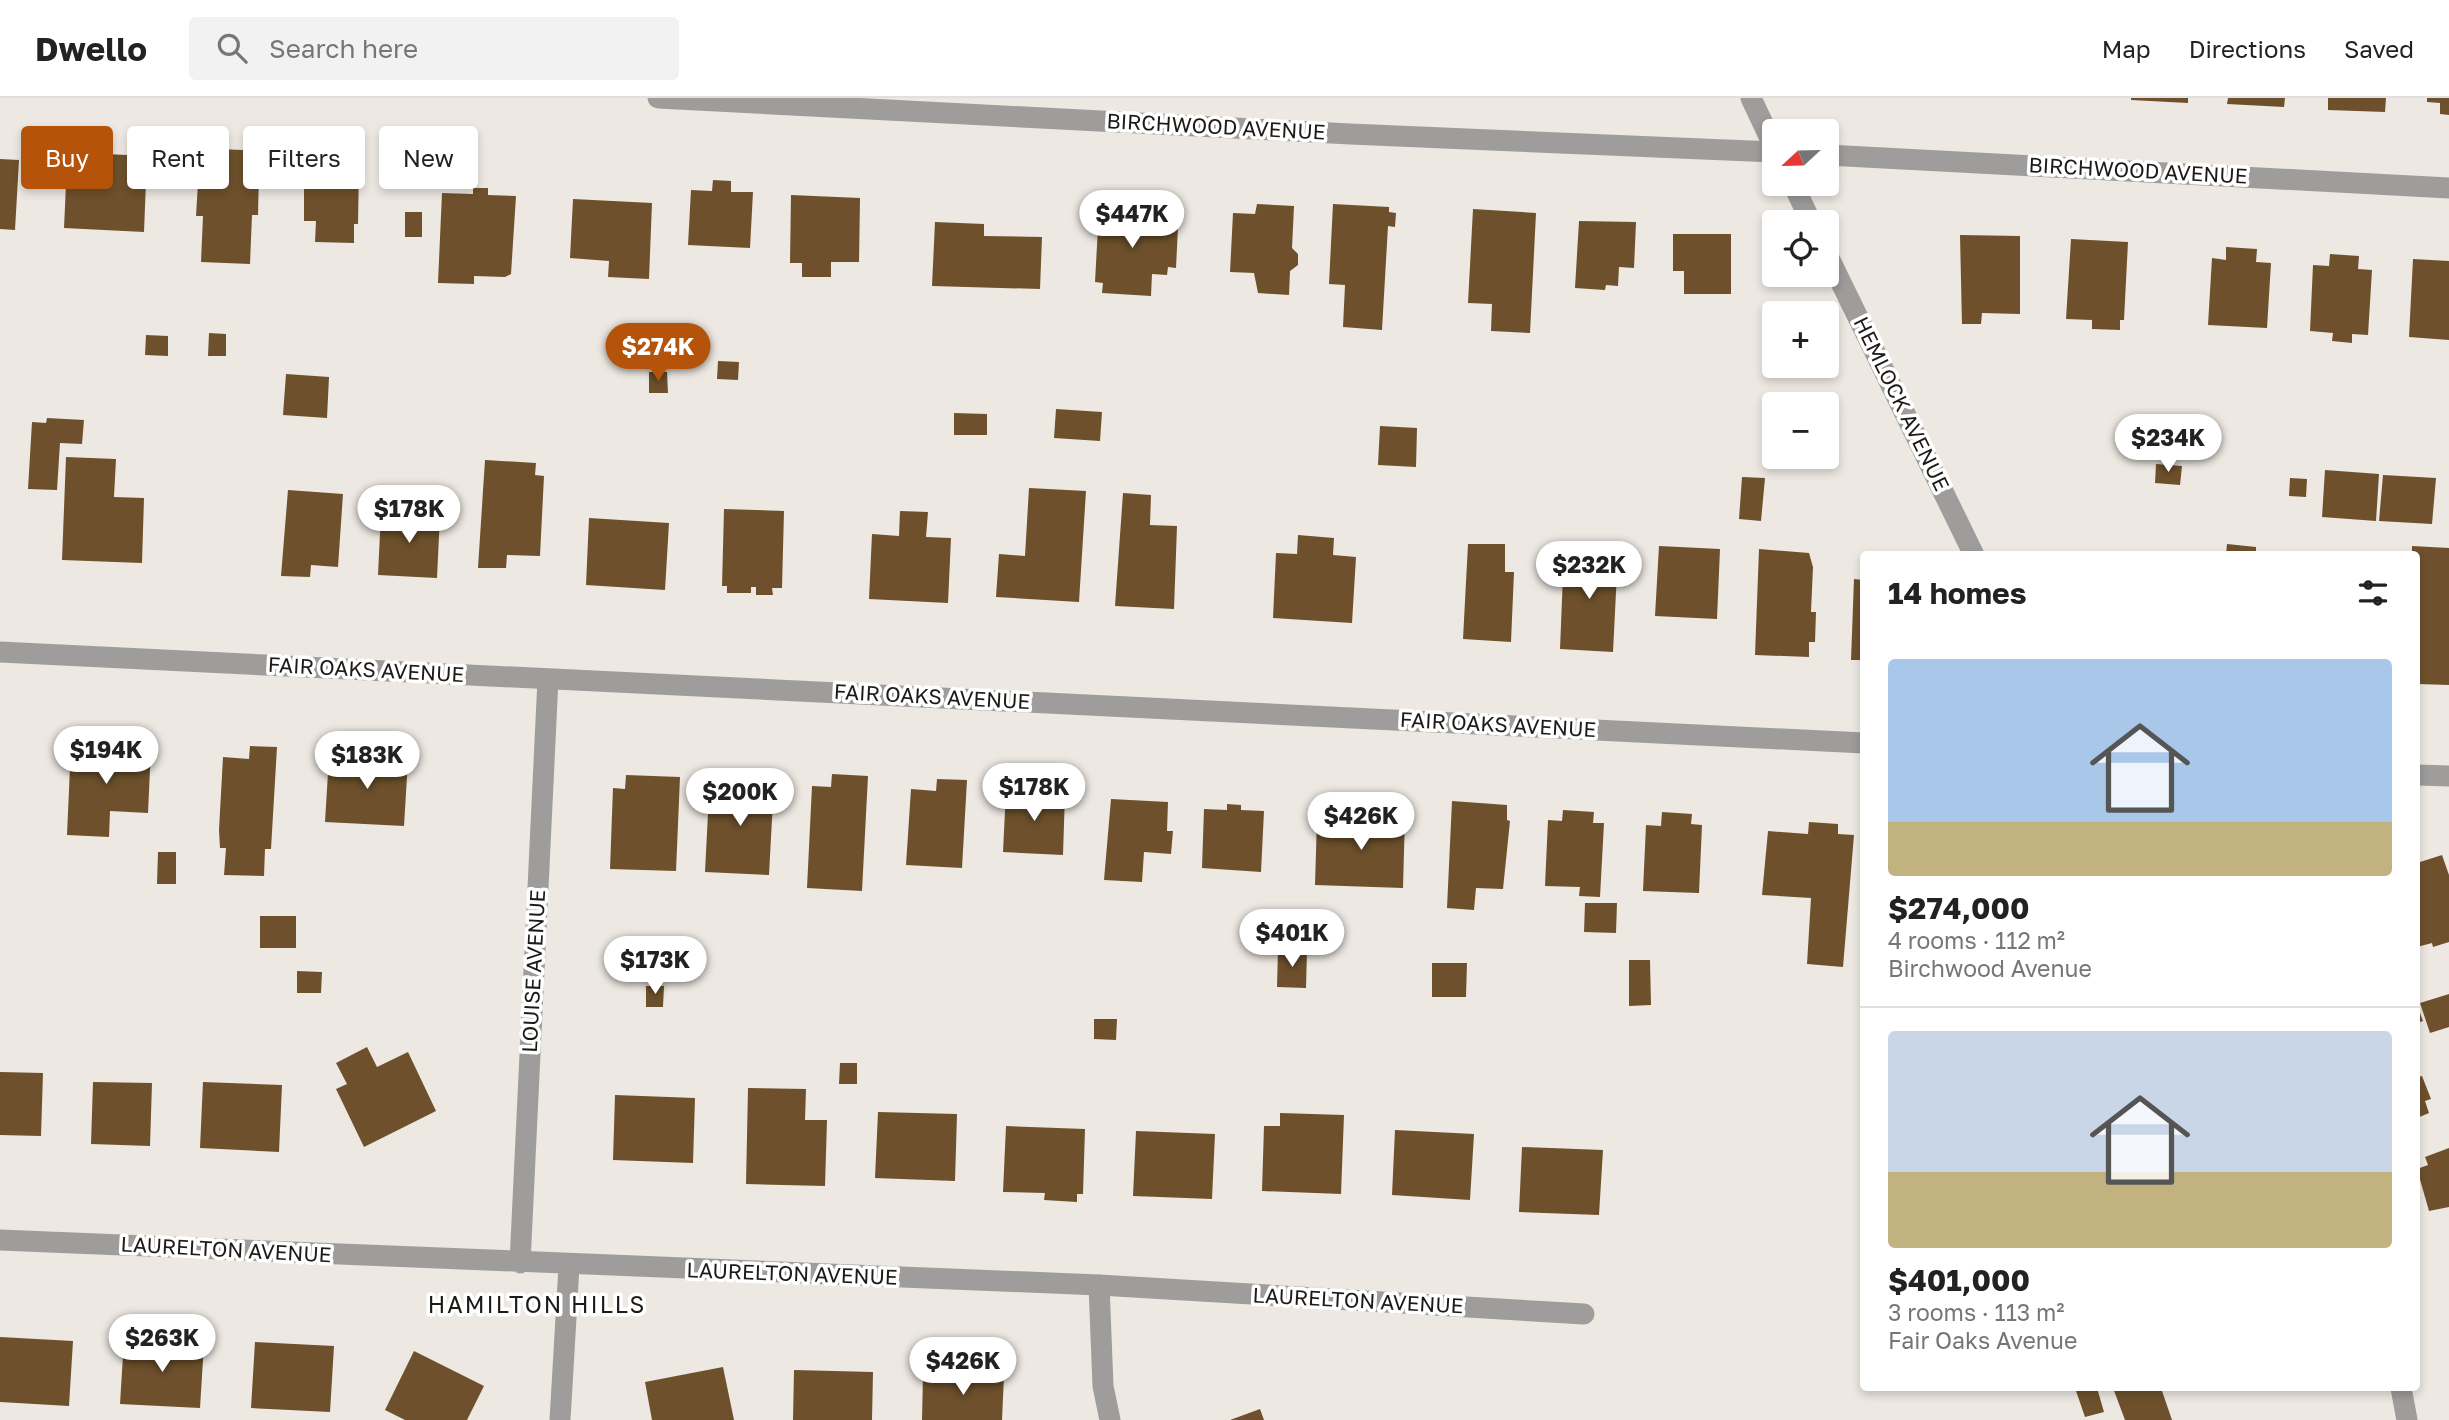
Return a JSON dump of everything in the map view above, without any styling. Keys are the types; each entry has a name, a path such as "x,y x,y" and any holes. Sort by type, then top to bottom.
{"street":[{"name":"BIRCHWOOD AVENUE","path":"658,98 1364,135 1762,152"},
{"path":"1751,98 1762,121"},
{"name":"BIRCHWOOD AVENUE","path":"1839,156 2449,188"},
{"name":"HEMLOCK AVENUE","path":"1839,279 1972,551"},
{"name":"FAIR OAKS AVENUE","path":"0,652 1860,743"},
{"name":"LOUISE AVENUE","path":"520,1264 548,679"},
{"path":"2420,775 2449,776"},
{"name":"LAURELTON AVENUE","path":"0,1240 520,1264 1100,1285 1584,1314"},
{"path":"560,1420 569,1266"},
{"path":"1100,1285 1103,1386 1110,1420"},
{"path":"2402,1391 2407,1420"}],"building":[{"path":"2188,98 2188,103 2131,100"},
{"path":"2228,98 2285,98 2284,107 2227,104"},
{"path":"2328,98 2386,98 2385,112 2328,110"},
{"path":"2427,98 2449,98 2449,115 2440,114 2440,103 2427,102"},
{"path":"229,149 243,150 243,189 259,189 258,215 252,215 250,264 201,262 203,216 196,216 198,189 229,189"},
{"path":"113,154 127,155 127,189 146,189 144,232 64,228 66,189 113,189"},
{"path":"0,159 19,160 15,230 0,229"},
{"path":"713,180 731,181 731,192 753,192 750,248 688,245 691,190 712,191"},
{"path":"488,188 488,195 516,196 511,274 505,277 474,276 474,284 438,283 442,193 473,194 473,189"},
{"path":"304,189 359,189 358,224 354,224 354,243 315,242 316,221 304,221"},
{"path":"791,195 860,198 859,262 831,262 831,277 802,277 802,263 790,263"},
{"path":"573,199 652,203 649,279 608,277 609,261 570,258"},
{"path":"1117,200 1138,201 1138,212 1154,213 1154,226 1178,227 1176,268 1168,267 1167,275 1152,274 1151,296 1102,293 1103,283 1095,282 1099,209 1115,210"},
{"path":"1257,204 1294,206 1292,248 1298,254 1298,265 1290,271 1289,295 1258,293 1254,273 1230,272 1233,213 1255,214"},
{"path":"1333,204 1389,207 1389,212 1396,213 1395,227 1388,226 1382,330 1343,327 1345,285 1329,284"},
{"path":"1473,209 1536,213 1530,333 1491,331 1492,304 1468,303"},
{"path":"405,212 422,212 422,237 405,237"},
{"path":"1579,221 1636,222 1634,268 1619,267 1618,286 1606,285 1605,290 1575,288"},
{"path":"935,222 984,224 984,236 1042,237 1040,289 932,286"},
{"path":"1673,234 1731,234 1731,294 1684,294 1684,271 1673,271"},
{"path":"1960,235 2020,236 2020,314 1982,313 1981,324 1962,324"},
{"path":"2071,239 2128,242 2124,320 2120,320 2120,330 2092,329 2092,320 2066,319"},
{"path":"2226,247 2257,249 2256,262 2271,263 2267,328 2208,325 2212,258 2226,260"},
{"path":"2330,254 2359,256 2358,269 2372,270 2368,335 2352,334 2352,343 2332,341 2333,333 2310,331 2313,265 2329,266"},
{"path":"2413,259 2449,261 2449,340 2409,337"},
{"path":"209,333 226,334 226,356 208,356"},
{"path":"146,335 168,336 168,356 145,355"},
{"path":"718,361 739,362 738,380 717,379"},
{"path":"649,372 667,372 668,393 649,393"},
{"path":"286,374 329,377 327,418 283,415"},
{"path":"1056,409 1102,412 1100,441 1054,438"},
{"path":"954,413 987,414 987,435 954,435"},
{"path":"2163,417 2181,418 2180,443 2162,443"},
{"path":"47,418 84,420 82,444 60,443 57,490 28,489 32,422 46,423"},
{"path":"1380,426 1417,428 1416,467 1378,465"},
{"path":"66,457 116,459 114,497 144,498 142,563 62,560"},
{"path":"485,460 536,463 535,475 544,476 540,556 507,555 506,568 478,568"},
{"path":"2156,464 2182,466 2180,485 2155,483"},
{"path":"2325,470 2379,474 2376,521 2322,517"},
{"path":"2383,475 2436,478 2432,524 2379,521"},
{"path":"1742,477 1765,478 1761,521 1739,519"},
{"path":"2290,478 2307,479 2306,497 2289,496"},
{"path":"1029,488 1086,491 1079,602 996,597 999,554 1025,556"},
{"path":"288,490 343,494 338,567 311,565 310,577 281,576"},
{"path":"1123,493 1151,495 1150,525 1177,526 1174,609 1115,606"},
{"path":"724,509 784,511 782,588 772,588 773,595 756,595 756,587 751,587 751,593 727,593 727,586 722,586"},
{"path":"900,511 928,512 926,537 951,538 948,603 869,599 872,534 899,536"},
{"path":"381,512 440,515 437,578 378,575"},
{"path":"589,518 669,523 665,590 586,585"},
{"path":"1298,535 1334,538 1333,555 1356,557 1352,623 1273,618 1276,553 1297,554"},
{"path":"1468,544 1505,544 1505,572 1514,572 1511,642 1463,639"},
{"path":"2227,544 2256,547 2256,551 2226,551"},
{"path":"1659,546 1720,549 1717,619 1655,616"},
{"path":"2412,546 2449,548 2449,685 2420,684 2420,551 2412,551"},
{"path":"1759,549 1809,553 1813,567 1811,612 1816,612 1815,642 1809,642 1809,657 1755,655"},
{"path":"1564,550 1618,552 1613,652 1560,649"},
{"path":"1854,579 1860,580 1860,660 1851,660"},
{"path":"71,745 151,748 148,813 110,811 109,837 67,835"},
{"path":"250,746 277,747 271,849 265,849 264,876 224,875 226,848 220,848 219,830 223,757 249,759"},
{"path":"329,756 408,760 404,826 325,822"},
{"path":"832,774 868,776 862,891 807,888 812,786 831,787"},
{"path":"626,775 680,777 676,871 610,869 613,788 625,789"},
{"path":"723,779 774,782 769,875 705,872 709,794 721,795"},
{"path":"937,779 967,780 962,868 906,865 911,789 936,791"},
{"path":"1006,790 1065,793 1063,855 1003,852"},
{"path":"1111,799 1168,802 1167,831 1173,831 1171,854 1144,852 1142,882 1104,880"},
{"path":"1452,801 1507,805 1507,820 1510,821 1503,889 1476,888 1474,910 1447,908"},
{"path":"1227,804 1241,805 1241,810 1264,811 1261,872 1202,868 1204,809 1227,810"},
{"path":"1563,810 1594,812 1593,823 1604,823 1600,897 1579,896 1580,887 1545,886 1548,820 1562,821"},
{"path":"1662,812 1692,814 1691,824 1702,825 1699,893 1643,891 1646,825 1661,826"},
{"path":"1361,813 1405,815 1403,888 1315,885 1317,819 1360,821"},
{"path":"1809,822 1838,824 1838,834 1854,835 1843,967 1807,964 1811,898 1762,895 1768,831 1808,834"},
{"path":"158,852 176,852 176,884 157,884"},
{"path":"2442,855 2449,875 2449,942 2433,947 2432,943 2420,946 2420,862"},
{"path":"1585,903 1617,903 1616,933 1584,932"},
{"path":"260,916 296,916 296,948 260,948"},
{"path":"1278,949 1307,950 1306,988 1277,987"},
{"path":"1629,960 1650,960 1651,1005 1629,1006"},
{"path":"1432,963 1467,963 1466,997 1432,997"},
{"path":"297,971 322,972 321,993 297,993"},
{"path":"646,986 664,986 663,1007 646,1007"},
{"path":"2449,994 2449,1027 2430,1033 2420,1003"},
{"path":"1094,1019 1117,1019 1116,1040 1094,1039"},
{"path":"367,1047 377,1067 408,1052 436,1111 364,1147 336,1089 347,1084 336,1063"},
{"path":"840,1063 857,1063 857,1084 839,1084"},
{"path":"0,1072 43,1073 41,1136 0,1135"},
{"path":"2420,1076 2431,1099 2425,1101 2429,1113 2420,1117"},
{"path":"93,1082 152,1083 150,1146 91,1144"},
{"path":"203,1082 282,1085 279,1152 200,1148"},
{"path":"748,1088 806,1089 805,1120 827,1120 825,1186 746,1184"},
{"path":"615,1095 695,1098 693,1163 613,1160"},
{"path":"878,1112 957,1114 955,1181 875,1178"},
{"path":"1280,1113 1344,1115 1341,1194 1262,1191 1264,1126 1280,1126"},
{"path":"1006,1126 1085,1129 1083,1194 1077,1194 1077,1202 1044,1200 1045,1193 1003,1192"},
{"path":"1395,1130 1474,1134 1470,1200 1392,1195"},
{"path":"1136,1131 1215,1134 1212,1199 1133,1196"},
{"path":"1522,1147 1603,1150 1599,1215 1519,1212"},
{"path":"2449,1148 2449,1207 2429,1211 2420,1180 2420,1168 2428,1165 2425,1157"},
{"path":"0,1337 73,1341 69,1406 0,1402"},
{"path":"124,1339 204,1344 200,1408 120,1404"},
{"path":"255,1342 334,1346 330,1412 251,1408"},
{"path":"414,1351 484,1386 467,1420 405,1420 385,1410"},
{"path":"723,1367 734,1420 652,1420 645,1382"},
{"path":"794,1370 873,1372 872,1420 793,1420"},
{"path":"923,1374 1004,1375 1002,1420 922,1420"},
{"path":"2076,1391 2098,1391 2104,1412 2085,1417"},
{"path":"2114,1391 2162,1391 2172,1420 2125,1420"},
{"path":"1260,1409 1264,1420 1230,1420"}],"district":[{"name":"HAMILTON HILLS","path":"537,1305"}]}
